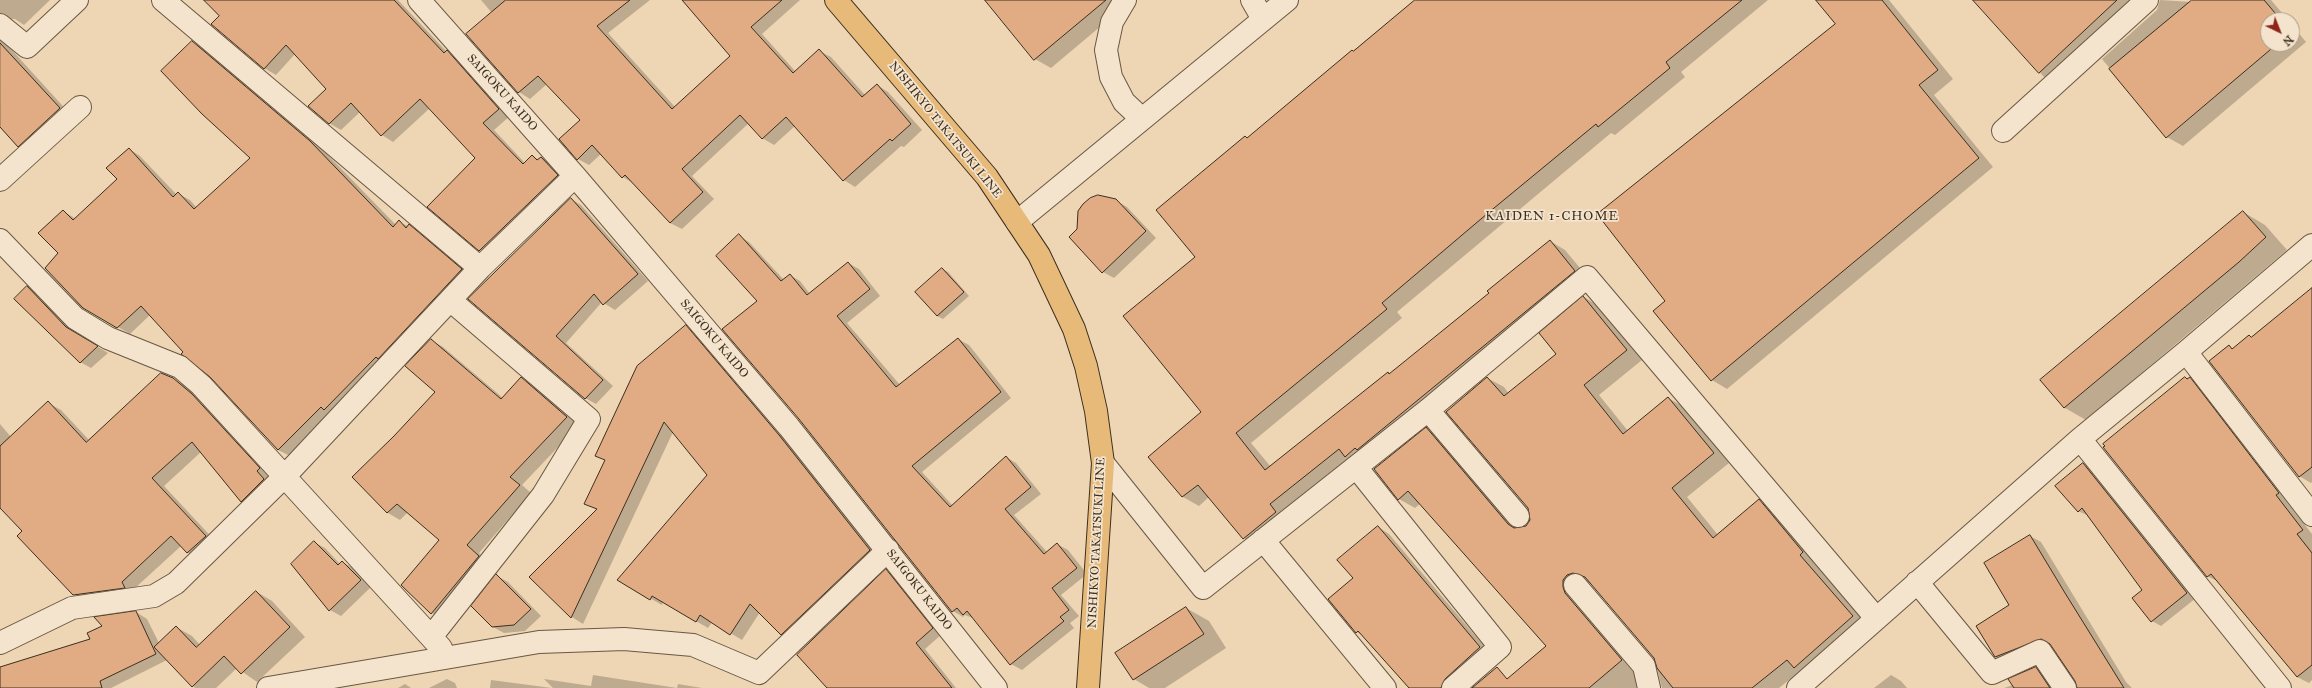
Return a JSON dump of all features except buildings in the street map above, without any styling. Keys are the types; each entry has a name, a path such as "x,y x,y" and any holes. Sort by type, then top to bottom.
{"main road":[{"name":"NISHIKYO TAKATSUKI LINE","path":"836,0 987,177 1039,256 1074,328 1086,366 1096,411 1104,463 1088,688"}],"street":[{"path":"0,25 26,47 77,0"},
{"path":"163,0 480,268"},
{"name":"SAIGOKU KAIDO","path":"419,0 575,176 789,427 996,688"},
{"path":"1125,0 1112,22 1106,50 1110,78 1124,102 1142,119"},
{"path":"1252,0 1263,19"},
{"path":"1017,222 1287,0"},
{"path":"2003,131 2147,0"},
{"path":"0,180 80,107"},
{"path":"0,642 72,608 154,596 176,582 284,477 480,268 575,176"},
{"path":"0,240 75,318 108,338 180,367 201,384 448,656"},
{"path":"1798,688 2080,438 2186,352 2312,245"},
{"path":"1104,463 1203,588 1428,410 1587,277 1876,618"},
{"path":"431,637 543,495 589,419 450,300"},
{"path":"2186,352 2312,514"},
{"path":"1428,410 1518,516"},
{"path":"2080,438 2280,688"},
{"path":"1356,467 1500,647 1453,688"},
{"path":"1263,540 1385,688"},
{"path":"268,688 448,656 539,642 624,639 693,645 759,673 888,550"},
{"path":"1917,582 1992,673 2040,651 2065,688"},
{"path":"1575,585 1644,666 1649,688"}],"district":[{"name":"KAIDEN 1-CHOME","path":"1552,217"}]}
